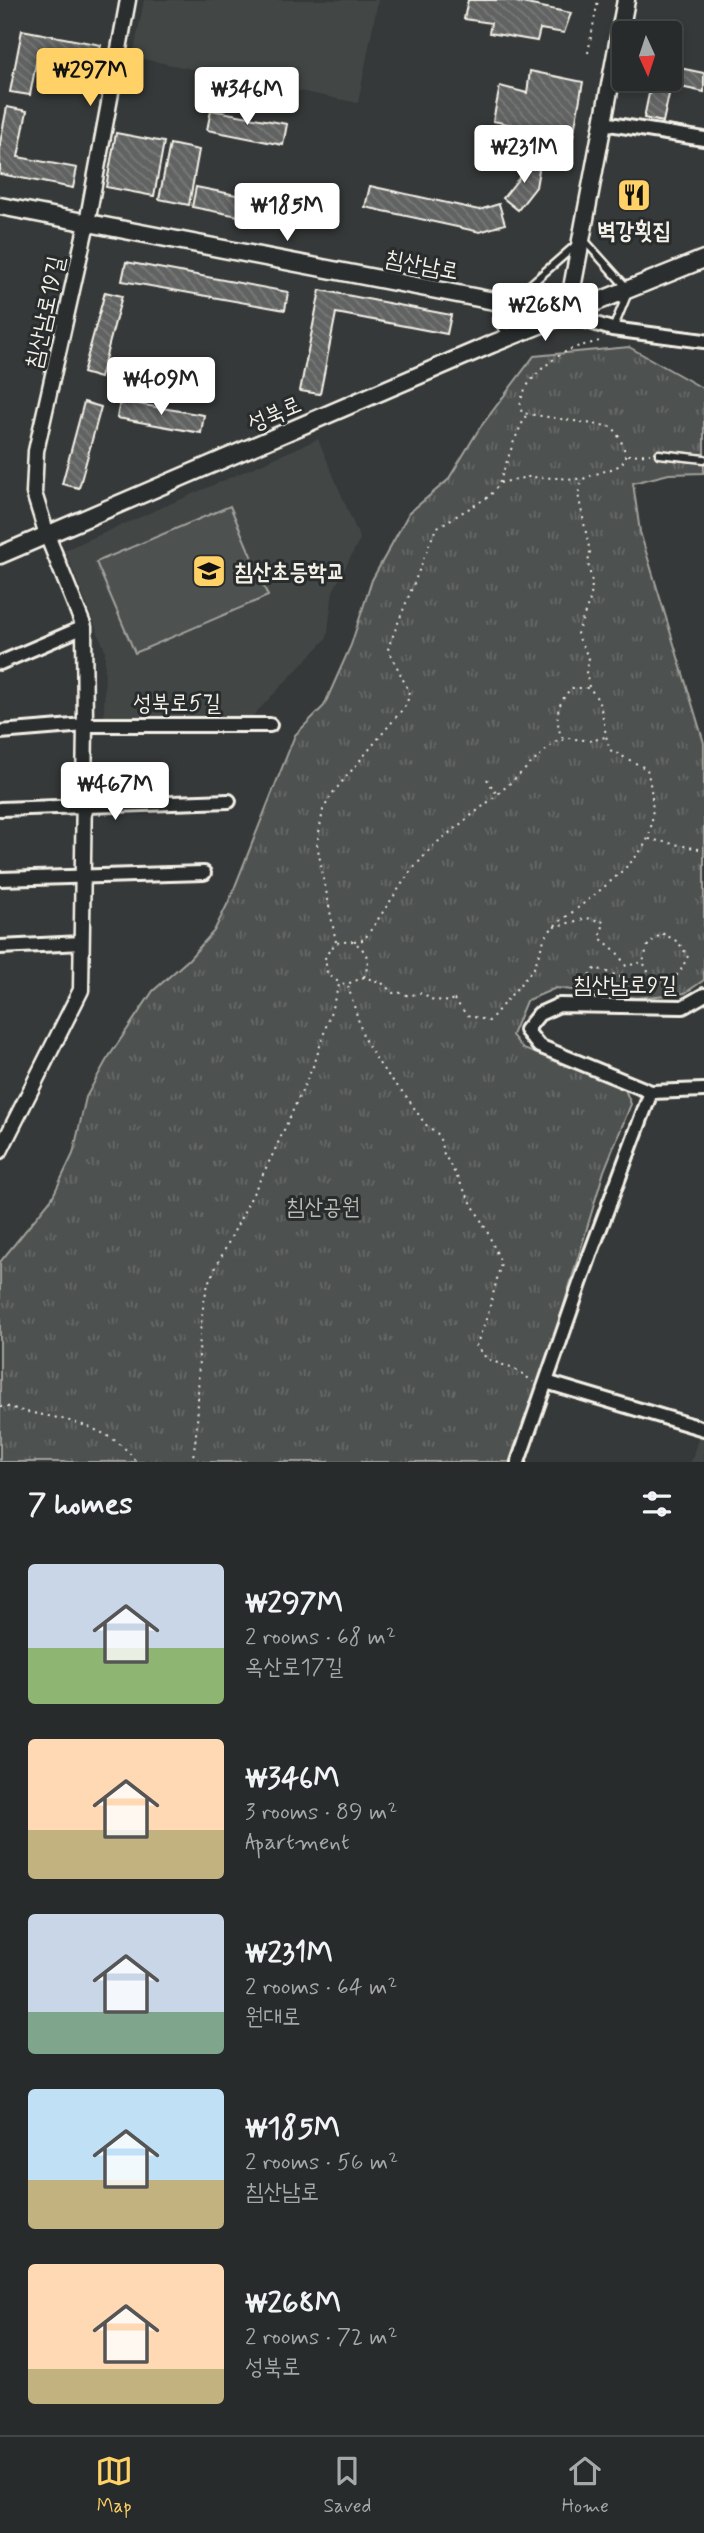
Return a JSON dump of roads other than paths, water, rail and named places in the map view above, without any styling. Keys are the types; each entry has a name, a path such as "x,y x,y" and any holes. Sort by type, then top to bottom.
{"main road":[{"path":"567,315 626,0"},
{"name":"침산남로","path":"0,206 567,315"},
{"path":"567,315 704,259"},
{"name":"성북로","path":"0,555 509,337 567,315"}],"street":[{"name":"침산남로19길","path":"47,535 34,493 36,452 87,223 128,0"},
{"path":"603,123 704,139"},
{"path":"567,315 612,329 704,341"},
{"path":"0,1151 81,990 84,627 47,535"},
{"path":"0,663 84,627"},
{"name":"성북로5길","path":"0,732 85,725 270,725"},
{"path":"0,809 229,801"},
{"path":"0,878 204,873"},
{"path":"0,947 82,943"},
{"name":"침산남로9길","path":"651,1092 539,1046 526,1030 539,1014 559,1005 683,1007 704,995"},
{"path":"518,1462 590,1255 651,1092 704,1090"},
{"path":"546,1382 704,1429"}],"lane":[{"path":"509,337 497,320 508,304 583,239 629,290 612,329"},
{"path":"659,454 704,459"}],"place":[{"name":"벽강횟집","path":"634,195"},
{"name":"침산초등학교","path":"209,571"}],"park label":[{"name":"침산공원","path":"323,1206"}]}
